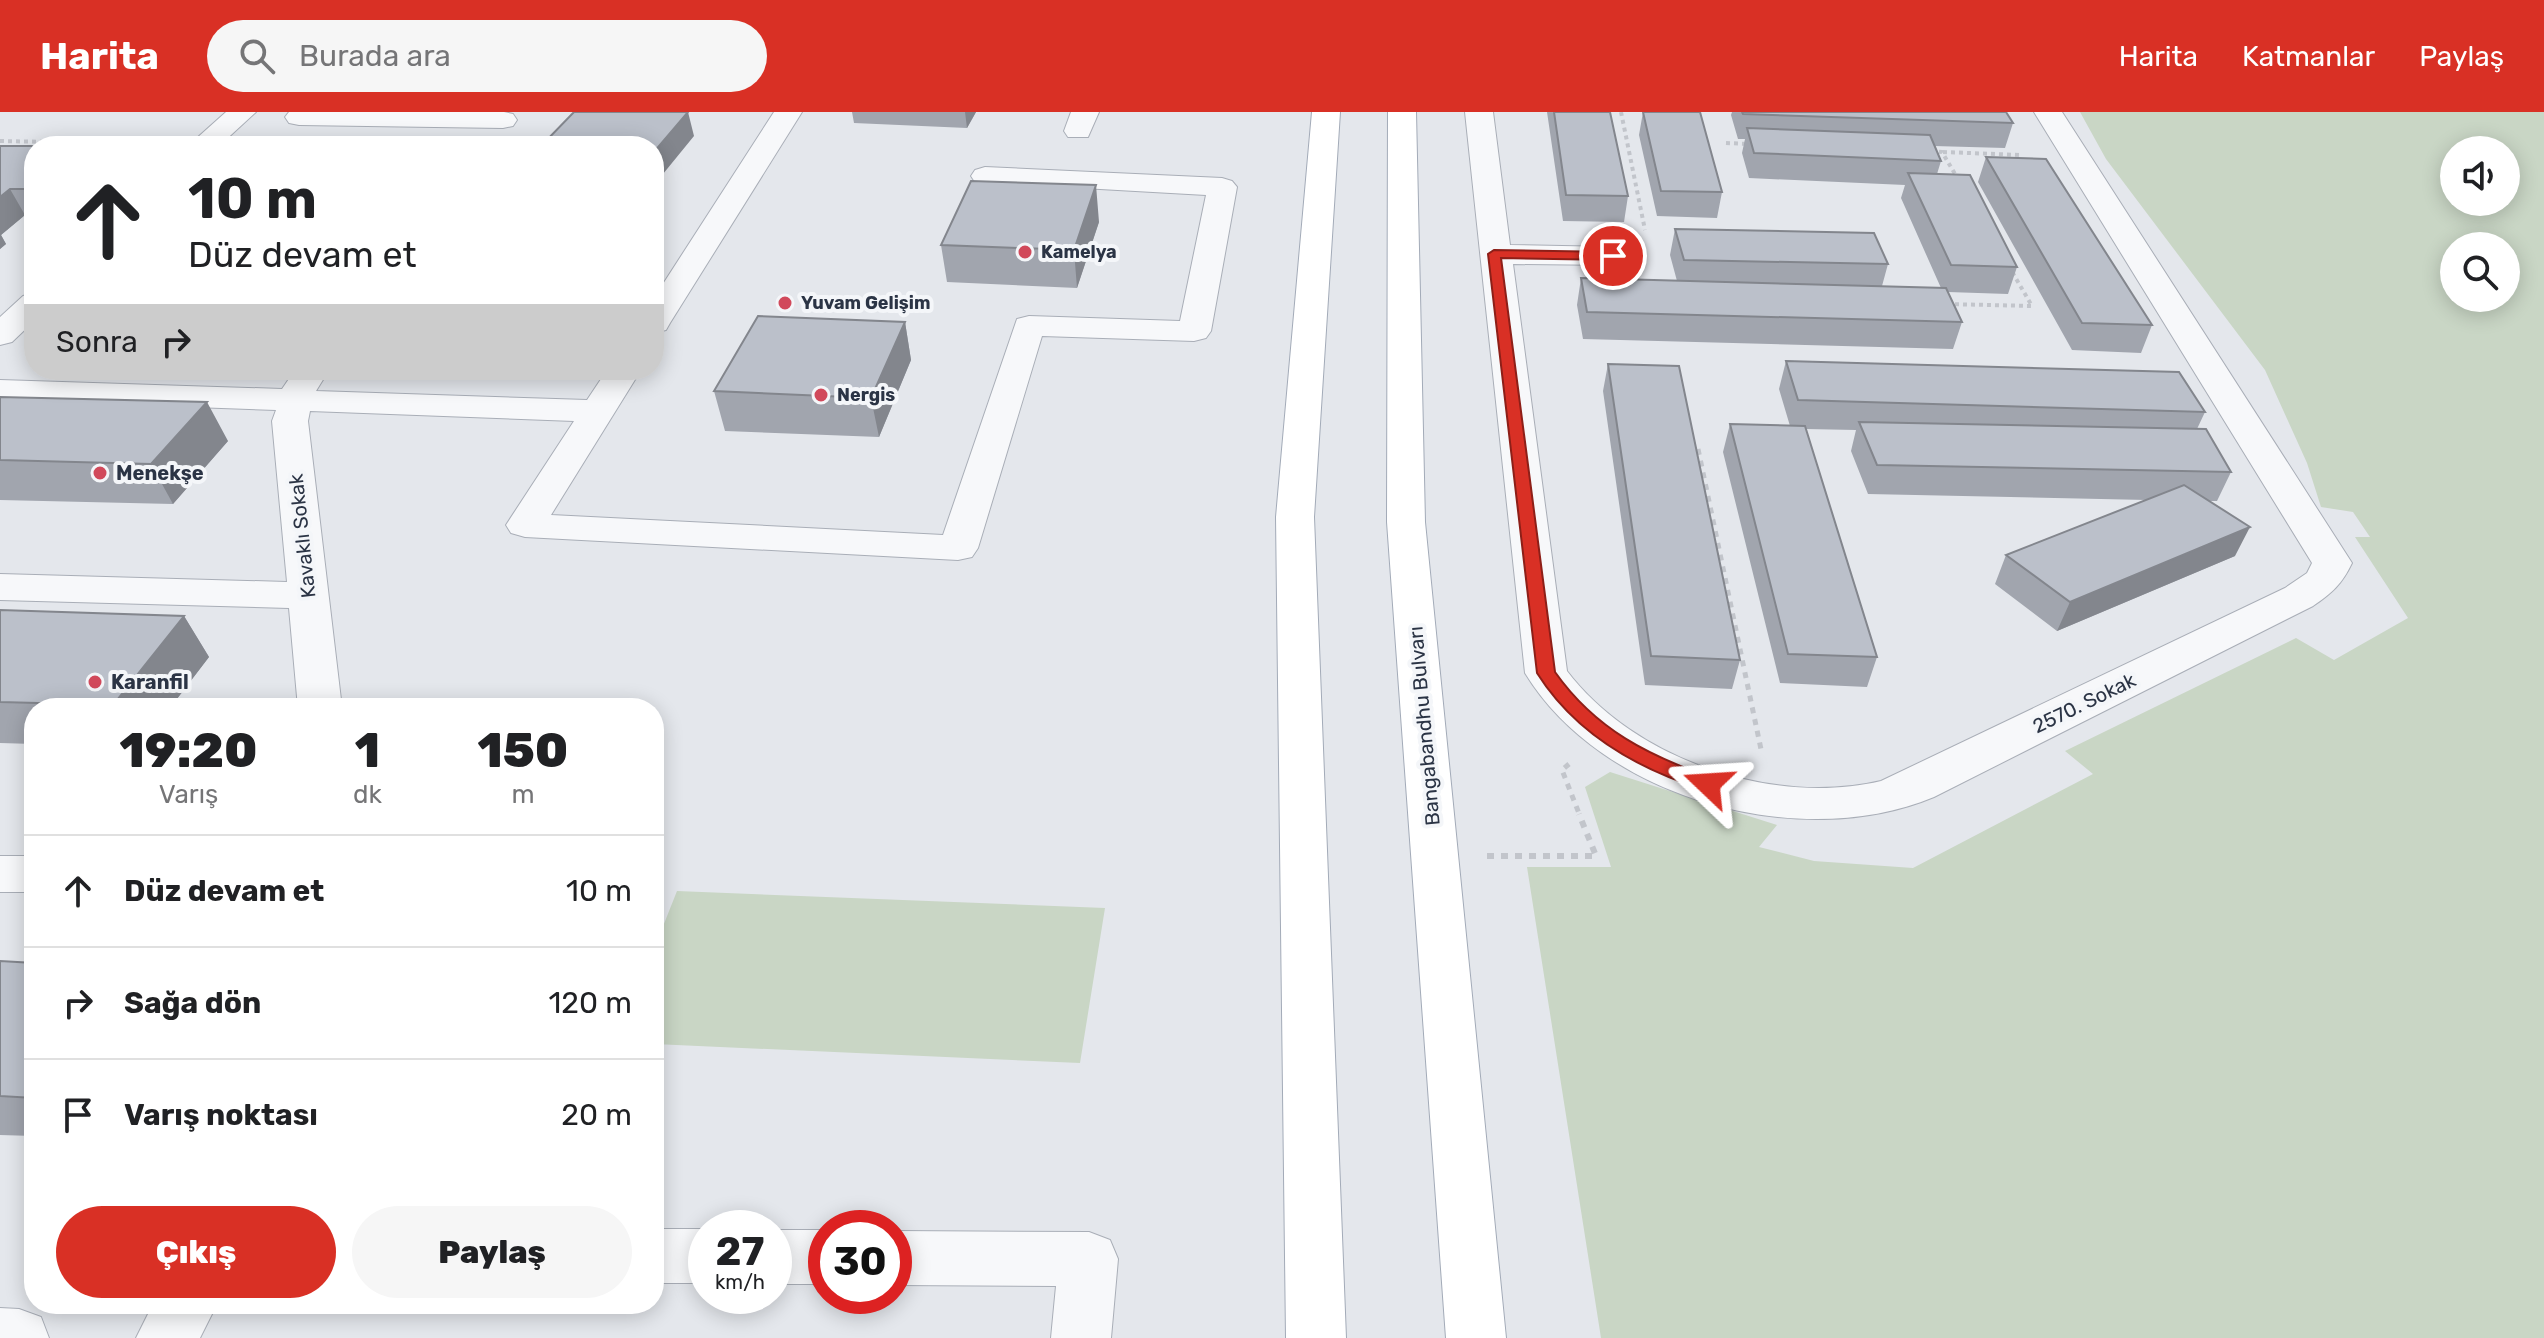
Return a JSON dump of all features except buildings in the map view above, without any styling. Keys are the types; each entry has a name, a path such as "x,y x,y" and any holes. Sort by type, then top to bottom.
{"main road":[{"path":"1316,1338 1295,517 1326,112"},
{"name":"Bangabandhu Bulvarı","path":"1402,112 1406,522 1476,1338"}],"street":[{"path":"214,136 242,112"},
{"path":"664,307 788,112"},
{"name":"2570. Sokak","path":"1479,112 1546,673 1570,707 1604,735 1677,773 1708,784 1772,798 1861,802 1918,785 2299,597 2323,581 2332,563 2048,112"},
{"path":"299,117 508,116"},
{"path":"491,136 508,116"},
{"path":"618,380 525,525 958,548 1029,326 1194,331 1222,187 985,176"},
{"path":"1494,254 1613,256"},
{"path":"1,333 24,312"},
{"path":"0,390 303,386 598,411"},
{"name":"Kavaklı Sokak","path":"303,386 290,421 319,698"},
{"path":"0,587 309,596"},
{"path":"0,874 24,874"},
{"path":"664,1256 688,1256"},
{"path":"912,1258 1089,1259 1081,1338"},
{"path":"166,1338 181,1314"},
{"path":"0,1337 19,1338"}],"path":[{"path":"1621,112 1648,243"},
{"path":"0,141 24,142"},
{"path":"1726,143 1757,144"},
{"path":"1926,151 2020,155"},
{"path":"1942,152 1964,190"},
{"path":"1938,303 2032,306 2009,267"},
{"path":"1698,449 1772,798"},
{"path":"1435,856 1596,856 1562,770 1604,735"}],"green space":[{"path":"2080,112 2544,112 2544,1338 1601,1338 1527,867 1611,867 1585,787 1610,772 1777,825 1759,847 1814,861 1913,868 2093,774 2065,751 2296,638 2334,660 2408,618 2355,537 2370,537 2353,512 2321,507 2307,463 2265,370 2106,159"},
{"path":"677,891 1105,908 1080,1063 664,1044 664,924"}],"place":[{"name":"Kamelya","path":"1025,252"},
{"name":"Yuvam Gelişim","path":"785,303"},
{"name":"Nergis","path":"821,395"},
{"name":"Menekşe","path":"100,473"},
{"name":"Karanfil","path":"95,682"}],"route":[{"path":"1613,256 1494,254 1546,673 1570,707 1604,735 1666,769 1708,784"}]}
